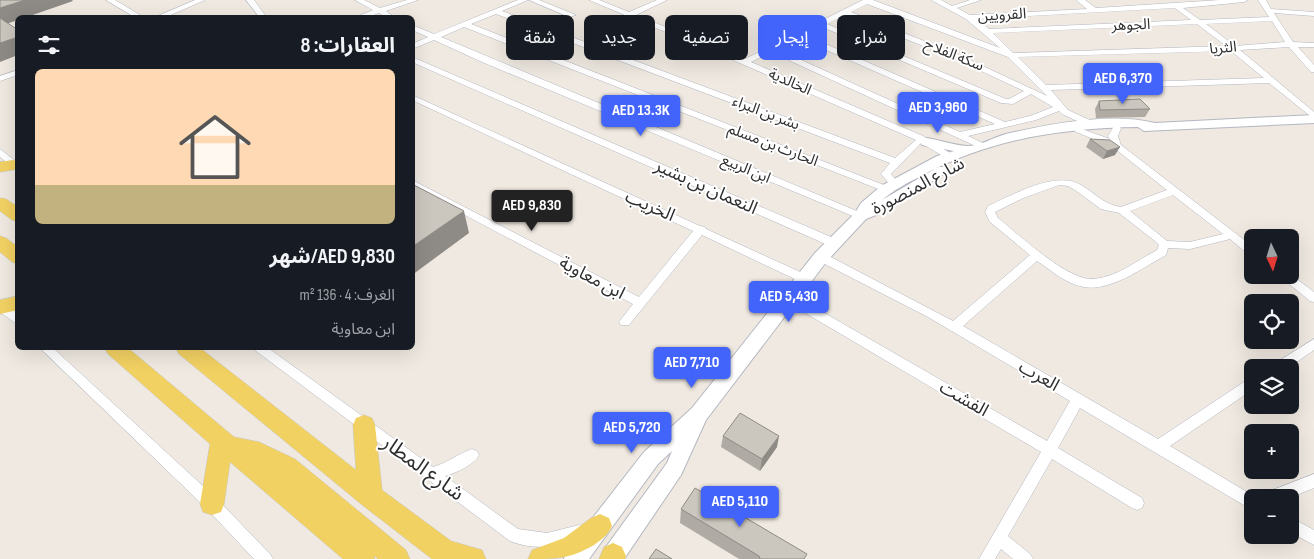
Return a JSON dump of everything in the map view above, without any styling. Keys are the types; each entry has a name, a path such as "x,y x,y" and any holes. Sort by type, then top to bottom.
{"main road":[{"name":"شارع المنصورة","path":"576,559 650,458 698,408 821,257 860,216 866,206 890,187 922,168 1016,144 1079,131 1314,118"},
{"name":"شارع المنصورة","path":"860,216 876,210 951,161 976,148 1053,128 1091,124 1140,123 1154,126"},
{"path":"922,168 925,157 922,143 976,148"},
{"path":"0,203 15,214"},
{"path":"0,242 15,255"},
{"path":"117,350 362,559"},
{"path":"189,350 314,449 370,496 449,556 473,559"},
{"name":"شارع المنصورة","path":"612,558 674,469 698,408"},
{"path":"364,424 370,496"},
{"path":"212,504 225,443"},
{"path":"225,443 270,455 287,466 397,559"},
{"path":"541,559 572,546 600,526"}],"street":[{"path":"110,0 137,15"},
{"path":"164,15 201,0"},
{"path":"250,0 262,15"},
{"path":"359,0 387,15"},
{"path":"367,15 414,0"},
{"path":"415,46 524,0"},
{"path":"533,0 572,15"},
{"name":"الخالدية","path":"593,0 630,15"},
{"path":"630,15 663,0"},
{"path":"935,0 969,17 987,31 1044,88 1062,110 1060,123 1053,128"},
{"path":"951,8 977,0"},
{"path":"1080,0 1094,10"},
{"path":"1164,0 1176,6 1232,47 1314,118"},
{"name":"القرويين","path":"969,17 1176,6 1244,0"},
{"path":"1262,0 1290,44 1314,70"},
{"path":"827,21 868,1 1011,55"},
{"name":"بشر بن البراء","path":"495,11 896,162"},
{"path":"1270,11 1314,14"},
{"name":"سكة الفلاح","path":"844,12 962,58 1031,90 1062,110 1091,124"},
{"name":"الجوهر","path":"987,31 1274,19"},
{"name":"الحارث بن مسلم","path":"464,24 890,187"},
{"name":"الخالدية","path":"655,25 903,132 951,161"},
{"path":"827,26 1007,102 1031,90"},
{"name":"ابن الربيع","path":"415,28 860,216"},
{"name":"الثريا","path":"1011,55 1210,50 1290,44 1314,45"},
{"path":"827,48 1004,125"},
{"path":"744,62 758,55"},
{"name":"النعمان بن بشير","path":"415,59 834,243"},
{"path":"1303,59 1314,60"},
{"path":"794,60 960,135 976,148"},
{"path":"0,79 15,73"},
{"path":"1044,88 1271,80"},
{"name":"الخريب","path":"415,101 701,229 804,278"},
{"name":"شارع المنصورة","path":"960,135 1062,110"},
{"path":"1117,128 1113,138 1117,146"},
{"path":"1079,131 1117,146 1244,245"},
{"path":"890,187 886,174 896,162 922,143"},
{"path":"0,152 10,166"},
{"path":"1164,244 1162,252 1097,285 1082,283 1037,255 994,220 990,212 992,208 1059,182 1074,186 1109,209 1122,210 1174,191"},
{"name":"ابن معاوية","path":"415,185 640,303"},
{"path":"1122,210 1164,244 1191,247 1231,235"},
{"path":"625,322 701,229"},
{"path":"954,327 1037,255"},
{"name":"العرب","path":"821,257 954,327 1244,497"},
{"path":"1296,284 1314,298"},
{"name":"الفشت","path":"789,298 1137,503"},
{"path":"6,305 15,317"},
{"path":"1292,359 1314,344"},
{"path":"48,350 212,504 265,559"},
{"name":"شارع المطار","path":"263,350 515,536 541,542 600,526"},
{"path":"1159,446 1244,389"},
{"path":"987,559 1078,399"},
{"path":"431,474 449,469 472,455"},
{"path":"1293,489 1314,481"},
{"path":"1299,529 1314,538"},
{"path":"1000,539 1026,559"}],"building":[{"path":"0,0 25,0 0,8"},
{"path":"0,18 15,28 15,38 0,43"},
{"path":"1140,99 1150,109 1100,110 1099,101"},
{"path":"1090,139 1110,140 1120,147 1107,151"},
{"path":"415,186 464,211 415,245"},
{"path":"740,413 779,436 762,459 723,436"},
{"path":"695,488 807,554 804,559 760,559 759,556 681,509"},
{"path":"656,549 672,559 649,559"}]}
